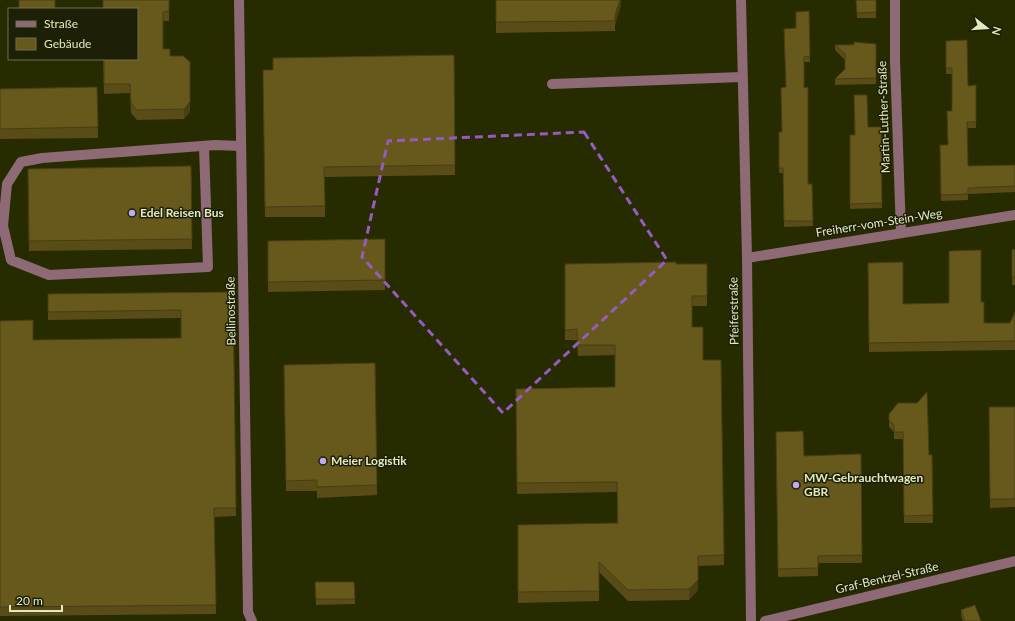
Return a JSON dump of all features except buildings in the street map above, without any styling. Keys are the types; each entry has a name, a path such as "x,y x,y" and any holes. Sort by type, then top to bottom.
{"street":[{"name":"Bellinostraße","path":"239,0 248,612 252,621"},
{"name":"Pfeiferstraße","path":"740,0 747,258 751,621"},
{"name":"Martin-Luther-Straße","path":"896,0 895,60 902,233"},
{"path":"552,84 742,77"},
{"path":"204,146 208,267 48,275 11,260 3,226 7,184 21,162 42,158 204,146 241,146"},
{"name":"Freiherr-vom-Stein-Weg","path":"747,258 1015,215"},
{"name":"Graf-Bentzel-Straße","path":"765,621 1015,561"}],"highlighted area":[{"path":"584,132 667,260 503,413 362,257 388,141"}],"place":[{"name":"Edel Reisen Bus","path":"132,213"},
{"name":"Meier Logistik","path":"323,461"},
{"name":"MW-Gebrauchtwagen GBR","path":"796,485"}]}
